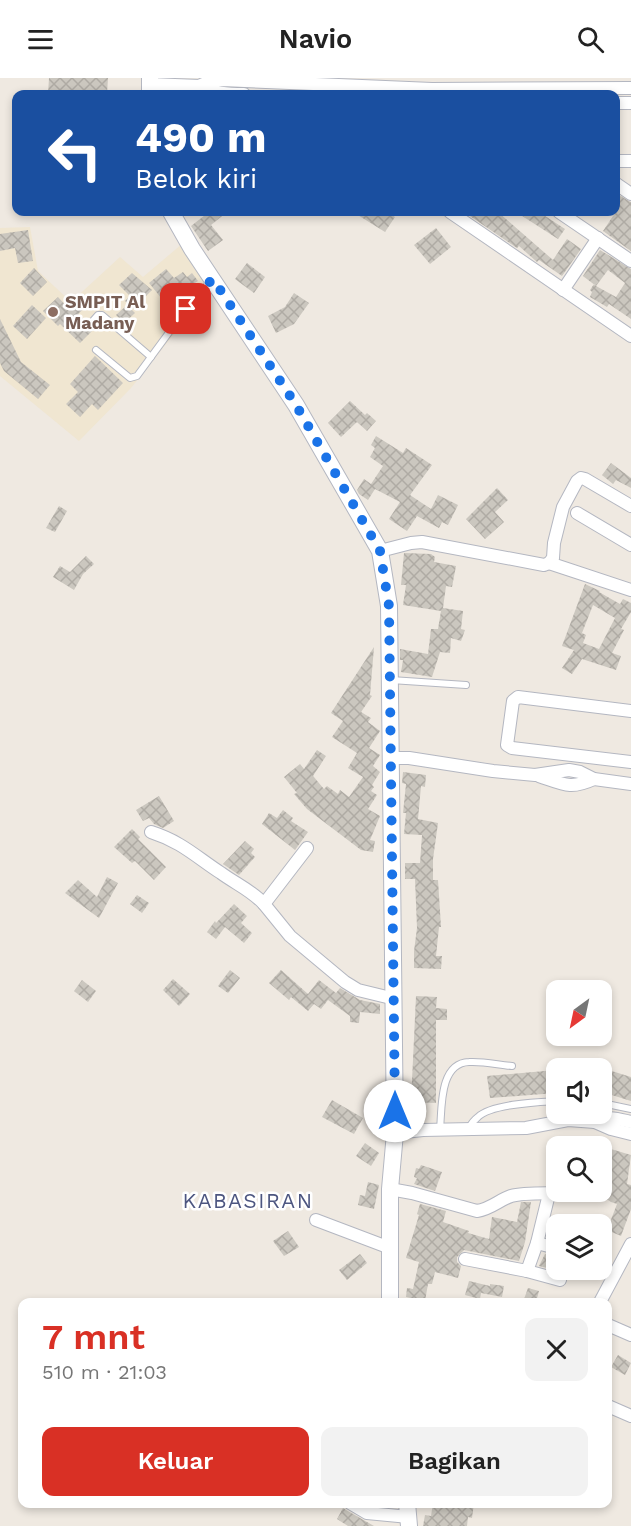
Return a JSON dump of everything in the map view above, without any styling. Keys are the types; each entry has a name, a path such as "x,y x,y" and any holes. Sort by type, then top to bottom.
{"street":[{"path":"199,86 210,81 222,80 406,90"},
{"path":"150,86 199,86 208,90"},
{"path":"452,87 631,88"},
{"path":"173,216 192,249 296,405 380,551 389,606 392,758 395,1133 390,1190 390,1298"},
{"path":"456,216 631,336"},
{"path":"565,216 631,261"},
{"path":"563,290 598,238"},
{"path":"380,551 422,542 544,565 553,558 554,543 563,507 577,481 581,478 631,506"},
{"path":"577,513 631,545"},
{"path":"549,563 631,590"},
{"path":"631,711 518,697 513,700 507,745 512,748 631,762"},
{"path":"392,758 409,758 535,775 569,770 580,772 594,779 631,784"},
{"path":"151,832 186,847 222,874 255,894 290,936 345,982 358,990 395,999"},
{"path":"264,904 307,848"},
{"path":"612,1118 631,1122"},
{"path":"395,1133 526,1128 547,1124"},
{"path":"598,1124 631,1134"},
{"path":"390,1190 412,1193 477,1211 488,1209 512,1196 546,1194"},
{"path":"527,1271 547,1202"},
{"path":"316,1220 390,1248"},
{"path":"537,1243 546,1245"},
{"path":"602,1298 631,1244"},
{"path":"465,1259 546,1276"},
{"path":"612,1327 631,1335"},
{"path":"612,1408 631,1416"},
{"path":"358,1508 367,1513 408,1515"}],"lane":[{"path":"96,350 130,378 137,376 198,293 213,279"},
{"path":"90,324 98,315 102,315 151,357"},
{"path":"390,680 466,686"},
{"path":"440,1130 445,1080 454,1068 467,1062 512,1066"},
{"path":"466,1130 479,1115 502,1107 546,1101"},
{"path":"612,1105 631,1108"}],"shaded area":[{"path":"30,227 38,271 71,302 120,257 143,277 182,244 210,289 131,388 79,441 0,376 0,228"}],"building":[{"path":"49,78 108,78 107,90 48,90"},
{"path":"620,196 631,202 631,251 603,231 613,216 620,216"},
{"path":"204,216 222,216 211,225 223,240 208,251 191,226"},
{"path":"359,216 394,216 385,232"},
{"path":"470,216 503,216 553,260 567,239 581,249 562,276 539,260 537,262 519,246 517,248"},
{"path":"522,216 545,216 565,229 558,239"},
{"path":"436,228 451,247 430,264 414,245"},
{"path":"28,230 33,261 18,263 15,248 0,251 0,234"},
{"path":"600,250 631,269 631,319 609,304 607,307 590,297 592,292 590,290 594,284 583,276","holes":["608,270 625,283 616,297 596,286"]},
{"path":"247,263 265,277 254,293 235,279"},
{"path":"34,268 47,282 33,296 20,283"},
{"path":"166,269 174,278 183,272 187,277 192,273 198,281 193,284 196,288 191,294 171,310 149,283"},
{"path":"132,273 152,290 133,309 125,301 130,296 119,285"},
{"path":"294,293 309,303 294,324 276,333 268,316 285,307"},
{"path":"83,295 91,302 78,314 86,321 86,327 94,329 80,343 43,311 58,297 69,309"},
{"path":"32,305 46,318 27,339 13,326"},
{"path":"127,305 135,313 124,323 116,315"},
{"path":"0,319 21,362 50,385 38,399 4,371 0,363"},
{"path":"95,356 123,383 98,410 92,404 80,417 66,404 78,392 70,384"},
{"path":"350,401 365,415 367,413 376,421 367,431 357,422 341,437 328,423"},
{"path":"376,436 403,453 406,448 432,465 410,495 431,509 438,495 458,505 448,525 442,522 439,528 417,516 407,531 389,519 400,502 375,489 368,500 359,494 357,490 364,479 371,484 383,466 370,457 375,448 371,445"},
{"path":"611,463 631,478 631,488 616,480 613,484 602,475"},
{"path":"497,488 508,500 495,512 504,522 485,539 466,519"},
{"path":"59,506 67,511 55,532 46,528"},
{"path":"404,553 431,554 435,557 434,562 456,566 452,587 446,586 443,608 463,611 461,629 465,630 461,641 451,638 450,653 440,652 432,677 401,672 403,660 400,660 400,649 428,654 431,629 438,629 441,611 403,605 406,585 401,585"},
{"path":"86,556 94,564 83,574 74,590 53,577 60,566 70,572"},
{"path":"585,584 620,604 623,599 631,603 631,612 621,629 624,630 612,653 621,656 616,670 582,659 572,674 562,668 574,650 562,646","holes":["593,605 615,618 599,649 583,643 586,635 582,633"]},
{"path":"374,647 370,695 372,696 361,712 371,718 368,722 380,731 369,748 380,755 373,766 380,772 371,791 377,795 368,809 380,816 370,840 375,841 373,852 361,850 307,809 294,794 297,793 284,777 300,764 304,769 317,750 326,756 313,776 324,789 327,786 338,794 340,790 349,797 363,777 348,768 357,753 332,737 343,721 331,713"},
{"path":"403,772 426,775 425,787 421,786 418,819 438,823 433,859 433,880 438,880 441,927 439,927 436,956 442,956 441,969 414,968 417,928 415,879 405,879 405,863 420,863 422,835 404,834 406,813 403,813 406,784 402,783"},
{"path":"159,796 174,821 163,828 154,824 149,818 143,821 136,810"},
{"path":"283,810 293,818 291,821 308,832 295,850 262,824 269,813 277,818"},
{"path":"132,829 140,837 138,839 166,867 154,880 135,861 132,863 114,847"},
{"path":"245,841 254,849 251,853 255,857 239,875 223,864"},
{"path":"107,877 118,883 99,918 65,893 78,880 97,897"},
{"path":"137,895 149,903 142,913 130,904"},
{"path":"234,904 247,916 241,923 252,933 244,943 225,927 216,939 207,932 215,921 216,923"},
{"path":"230,970 240,978 228,993 218,986"},
{"path":"281,970 308,994 319,980 336,993 340,988 360,1000 380,1004 380,1014 360,1012 359,1023 350,1022 350,1016 328,1000 321,1009 314,1004 308,1011 291,997 289,1000 269,983"},
{"path":"173,979 190,994 179,1006 163,990"},
{"path":"82,980 96,991 88,1002 74,991"},
{"path":"416,996 437,997 436,1008 447,1009 447,1020 436,1020 436,1103 411,1102"},
{"path":"546,1071 546,1094 490,1098 487,1076"},
{"path":"612,1071 631,1077 631,1101 612,1095"},
{"path":"332,1100 363,1118 354,1134 322,1117"},
{"path":"365,1143 379,1153 371,1166 356,1156"},
{"path":"612,1149 631,1155 627,1184 631,1185 631,1209 621,1236 612,1232 612,1217 617,1204 611,1202"},
{"path":"421,1165 442,1172 435,1191 414,1184 417,1178 414,1177 416,1168 419,1169"},
{"path":"368,1182 379,1185 374,1209 358,1205 360,1195 365,1196"},
{"path":"521,1202 531,1202 525,1242 519,1261 464,1250 457,1257 457,1262 461,1266 458,1278 435,1272 432,1284 428,1284 426,1298 406,1297 407,1288 413,1289 419,1262 406,1258 420,1204 446,1211 443,1222 489,1239 492,1217 517,1222"},
{"path":"288,1231 299,1247 284,1256 273,1241"},
{"path":"360,1254 367,1263 347,1280 339,1270"},
{"path":"545,1254 546,1254 546,1268 539,1266"},
{"path":"469,1281 490,1286 490,1284 504,1286 502,1297 481,1293 480,1298 465,1295"},
{"path":"528,1288 539,1291 537,1298 524,1298"},
{"path":"618,1355 631,1363 625,1375 612,1368"},
{"path":"343,1508 374,1526 348,1526 337,1519"},
{"path":"432,1508 473,1508 472,1518 468,1517 467,1526 423,1526 425,1515 431,1516"}],"place":[{"name":"SMPIT Al Madany","path":"53,312"}],"district":[{"name":"KABASIRAN","path":"248,1201"}],"route":[{"path":"186,309 213,279 296,405 380,551 389,606 395,1111"}]}
